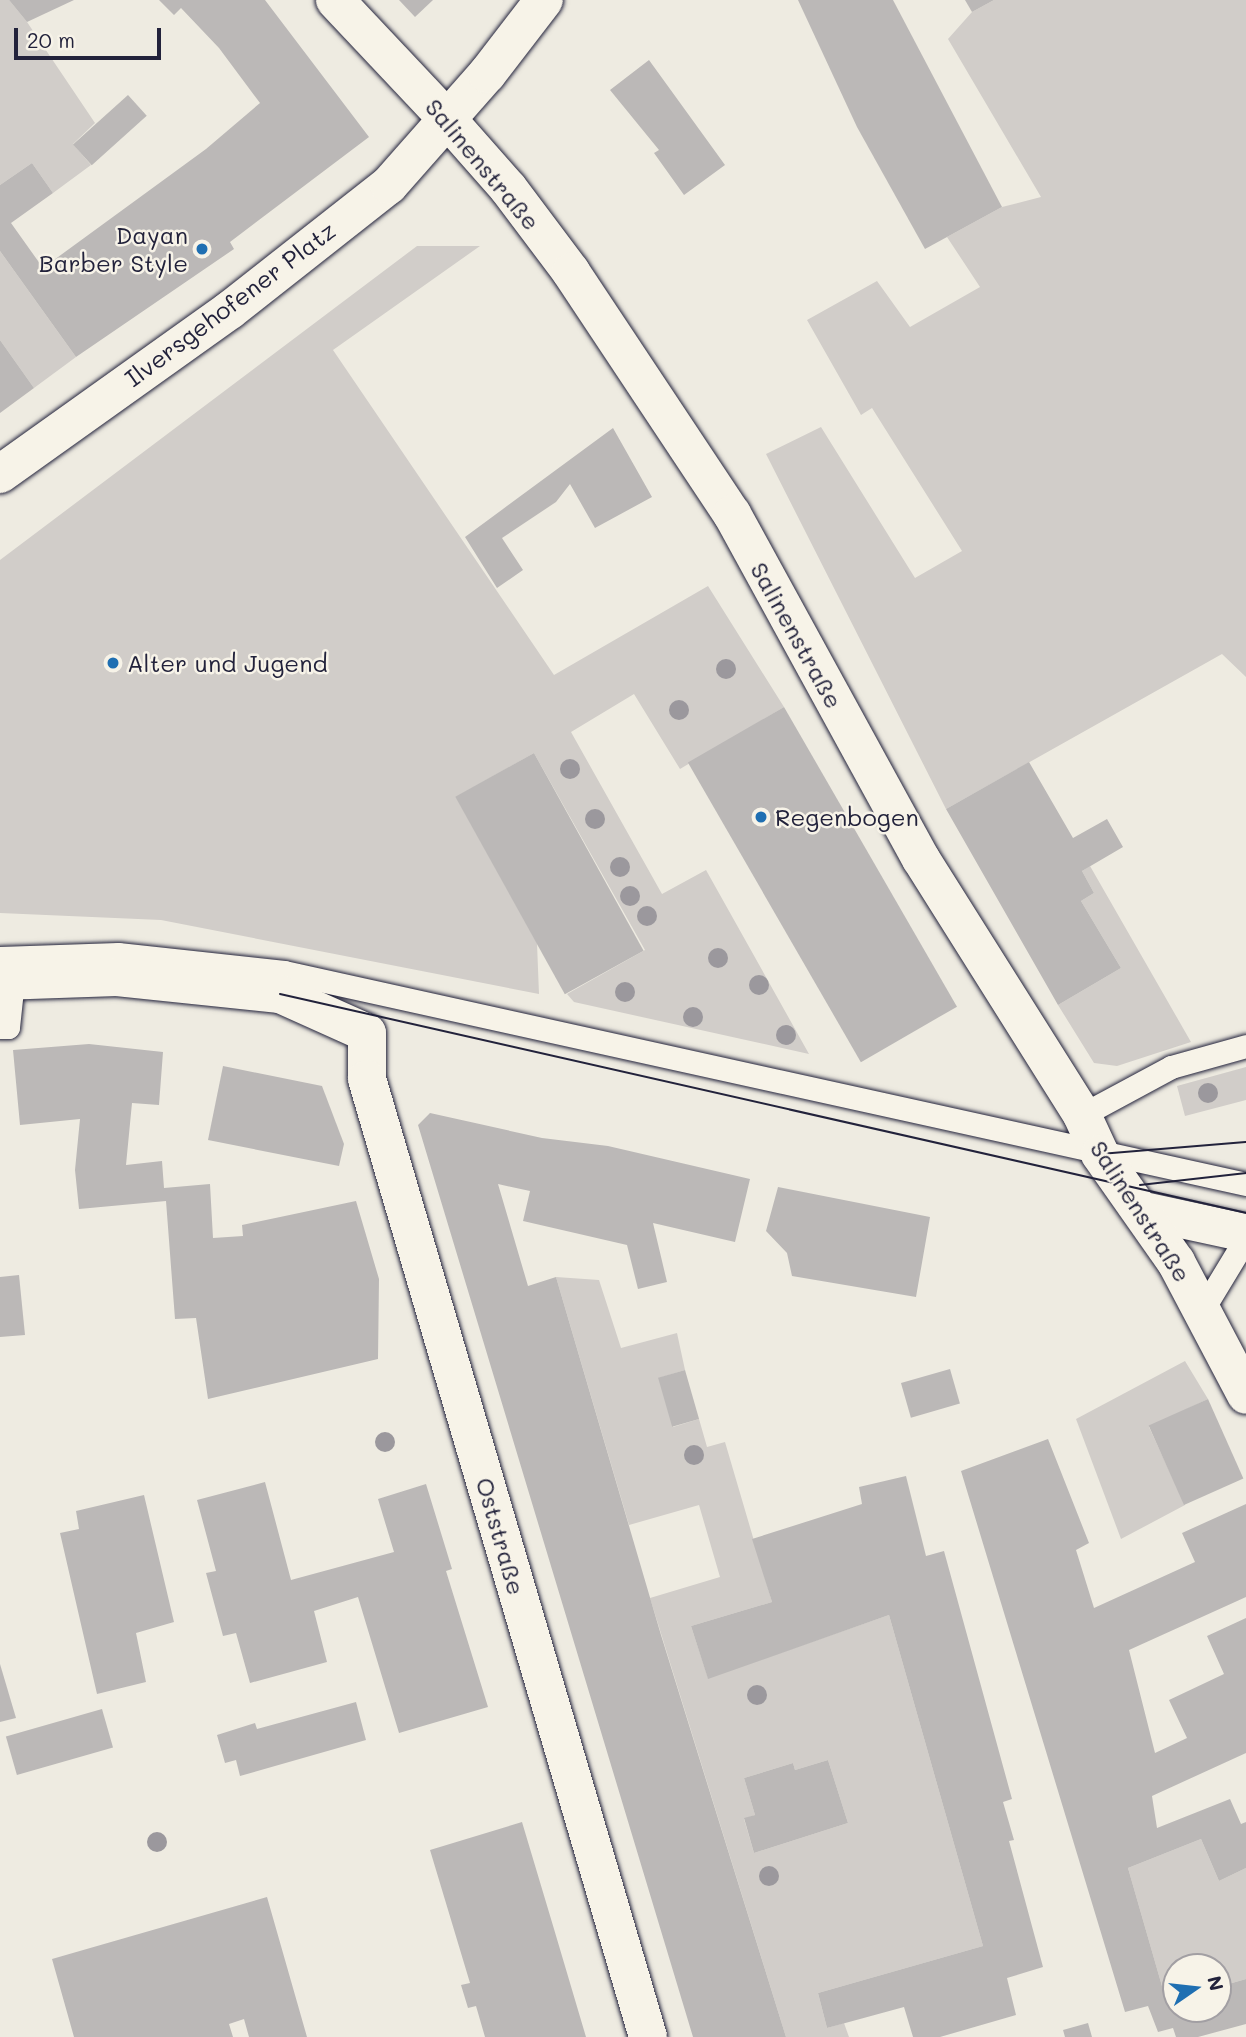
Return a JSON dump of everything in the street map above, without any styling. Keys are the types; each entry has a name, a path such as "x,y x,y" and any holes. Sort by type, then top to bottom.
{"street":[{"name":"Salinenstraße","path":"335,0 508,188 571,272 732,514 922,859 1082,1115 1100,1154 1144,1211 1203,1309 1246,1395"},
{"name":"Ilversgehofener Platz","path":"0,474 230,310 389,185 448,120 544,0"},
{"name":"Oststraße","path":"4,973 117,977 280,994 367,1033 367,1079 648,2037"},
{"path":"1144,1211 1246,1236"}],"lane":[{"path":"0,1027 8,1027 4,973 118,954 284,972 1100,1154 1246,1184"},
{"path":"1082,1115 1171,1067 1246,1046"},
{"name":"Salinenstraße","path":"1203,1309 1246,1236"}],"shaded area":[{"path":"0,0 9,0 27,22 95,123 73,144 91,165 53,193 32,163 0,185"},
{"path":"994,0 1246,0 1246,677 1222,654 946,809 766,454 821,427 915,578 962,551 872,408 861,415 807,320 877,281 910,327 980,287 947,237 1002,207 1041,197 948,39 972,12"},
{"path":"417,246 480,246 333,350 554,675 708,586 784,707 680,769 634,694 571,732 662,894 706,870 809,1054 574,1002 567,994 645,950 534,753 456,797 537,943 539,994 161,920 0,913 0,560"},
{"path":"0,251 76,357 34,388 0,340"},
{"path":"1090,866 1191,1042 1117,1066 1094,1063 1058,1005 1121,968 1081,901 1094,893 1082,871"},
{"path":"1246,1067 1246,1100 1185,1116 1177,1086"},
{"path":"556,1277 599,1280 621,1348 677,1333 685,1370 659,1378 673,1427 699,1419 707,1447 725,1442 772,1602 691,1626 708,1678 889,1615 983,1946 818,1993 827,2028 844,2023 849,2037 786,2037 650,1598 720,1577 699,1505 629,1525","holes":["828,1760 848,1823 754,1853 744,1819 755,1815 744,1778 793,1763 795,1770"]},
{"path":"1185,1361 1208,1399 1149,1427 1185,1505 1121,1539 1076,1419"},
{"path":"1201,1839 1219,1881 1246,1868 1246,1979 1232,1983 1232,1953 1162,1953 1162,1986 1128,1868"}],"building":[{"path":"9,0 74,0 27,22"},
{"path":"159,0 265,0 369,137 230,242 234,249 76,357 0,251 0,185 32,163 53,193 11,223 43,268 206,149 260,103 219,48 181,8 174,15"},
{"path":"399,0 433,0 415,17"},
{"path":"798,0 893,0 1002,207 925,249 857,127"},
{"path":"965,0 994,0 972,12"},
{"path":"649,60 725,165 684,195 654,153 659,150 610,90"},
{"path":"128,95 147,116 92,165 73,145"},
{"path":"0,340 34,388 0,413"},
{"path":"613,428 652,497 595,528 570,484 556,502 502,538 523,570 497,588 465,537"},
{"path":"784,707 957,1007 861,1062 688,763"},
{"path":"534,753 644,951 565,994 455,797"},
{"path":"1029,762 1073,838 1107,819 1123,847 1082,871 1094,893 1081,901 1121,968 1058,1005 946,809"},
{"path":"89,1044 163,1052 159,1105 132,1103 126,1165 162,1161 164,1188 210,1184 213,1238 243,1236 242,1225 356,1201 379,1279 378,1359 208,1399 196,1318 175,1319 166,1201 79,1209 75,1170 80,1119 20,1125 13,1050"},
{"path":"223,1066 322,1086 344,1144 339,1166 208,1140"},
{"path":"430,1113 542,1138 608,1146 750,1179 735,1242 653,1223 667,1282 638,1289 627,1245 523,1221 530,1191 498,1184 528,1286 556,1277 661,1635 786,2037 693,2037 418,1125"},
{"path":"778,1187 930,1217 916,1297 792,1276 787,1253 766,1231"},
{"path":"19,1275 25,1335 0,1337 0,1277"},
{"path":"950,1369 960,1404 911,1418 901,1383"},
{"path":"685,1370 699,1419 672,1427 658,1378"},
{"path":"1208,1399 1243,1478 1184,1505 1149,1425"},
{"path":"1048,1439 1089,1543 1076,1550 1094,1608 1195,1562 1182,1533 1246,1504 1246,1597 1129,1650 1155,1753 1187,1738 1169,1700 1224,1674 1207,1636 1246,1618 1246,1753 1152,1796 1157,1828 1230,1799 1241,1824 1246,1822 1246,1868 1219,1881 1201,1839 1128,1868 1162,1986 1162,2023 1232,2023 1232,1983 1246,1979 1246,2024 1198,2037 1176,2037 1173,2028 1158,2032 1148,2006 1125,2012 961,1471"},
{"path":"906,1476 926,1556 944,1551 1012,1799 1003,1802 1014,1840 1009,1841 1043,1967 1007,1978 1016,2015 940,2037 913,2037 904,2007 827,2028 818,1993 983,1946 889,1615 708,1679 691,1626 772,1602 752,1539 862,1504 859,1487"},
{"path":"265,1482 291,1580 394,1552 378,1499 426,1484 452,1569 446,1571 488,1707 399,1733 358,1597 314,1611 327,1662 250,1683 236,1633 223,1636 206,1573 216,1571 197,1500"},
{"path":"144,1495 174,1622 136,1633 146,1682 97,1694 60,1533 79,1529 76,1511"},
{"path":"0,1664 16,1718 0,1722"},
{"path":"356,1702 366,1740 240,1776 236,1760 225,1763 217,1735 255,1723 257,1729"},
{"path":"102,1709 113,1747 17,1775 6,1737"},
{"path":"828,1760 848,1823 754,1853 744,1818 755,1815 744,1778 793,1763 795,1770"},
{"path":"522,1822 586,2037 485,2037 476,2006 468,2008 461,1985 470,1983 430,1850"},
{"path":"267,1897 307,2037 249,2037 244,2019 229,2024 233,2037 74,2037 52,1959"},
{"path":"1088,2023 1092,2037 1065,2037 1063,2030"}],"tram line":[{"path":"280,994 1246,1213"},
{"path":"1100,1154 1246,1142"},
{"path":"1140,1185 1246,1173"}],"place":[{"name":"Dayan Barber Style","path":"202,249"},
{"name":"Alter und Jugend","path":"113,663"},
{"name":"Regenbogen","path":"761,817"}]}
